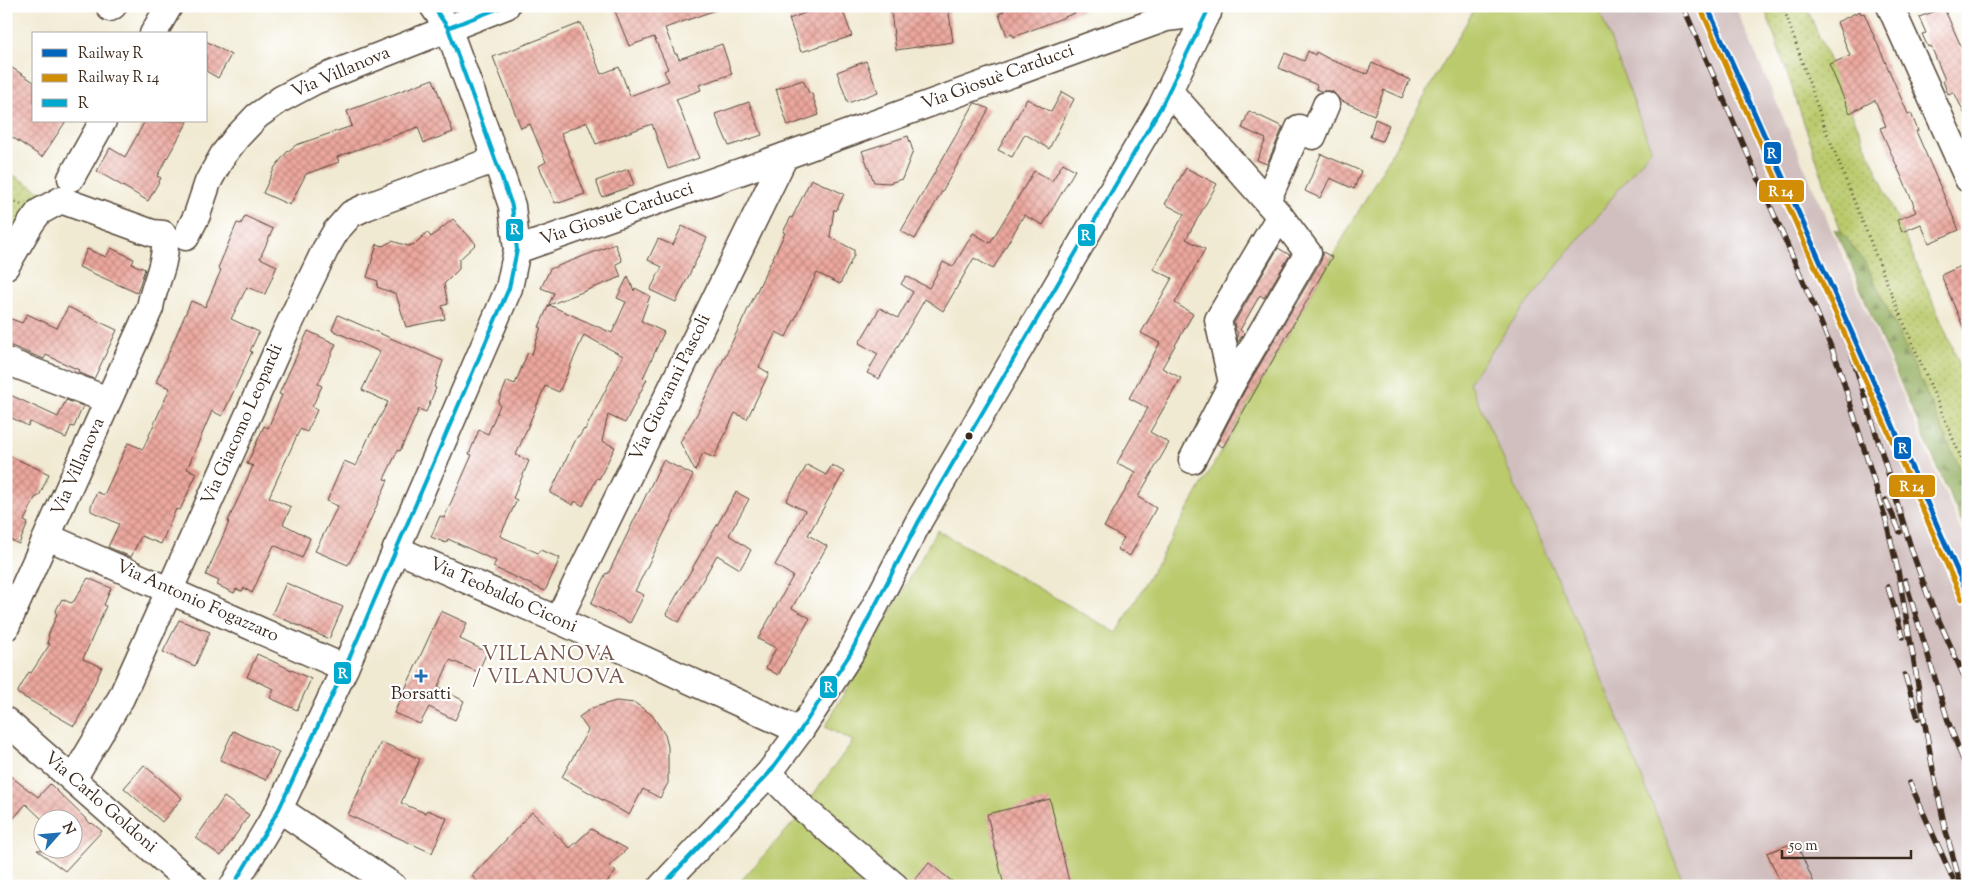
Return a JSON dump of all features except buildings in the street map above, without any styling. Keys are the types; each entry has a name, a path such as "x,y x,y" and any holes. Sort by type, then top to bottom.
{"street":[{"path":"154,32 168,6"},
{"path":"433,6 448,28 512,206 516,250"},
{"name":"Via Villanova","path":"6,627 150,308 160,296 173,238 197,215 208,182 223,155 237,137 257,116 281,99 316,81 506,6"},
{"path":"1890,6 1968,179"},
{"path":"662,886 769,773 850,654 919,521 1169,91 1209,9"},
{"name":"Via Giosuè Carducci","path":"234,886 279,809 345,668 509,288 516,250 785,156 1166,18 1209,9"},
{"path":"1169,91 1274,208 1308,253 1232,383 1192,460"},
{"path":"1232,383 1218,320 1274,208 1299,128 1313,136 1326,105"},
{"path":"71,178 102,122"},
{"name":"Via Giovanni Pascoli","path":"558,620 785,156"},
{"name":"Via Giacomo Leopardi","path":"73,779 121,698 285,333 324,250 336,231 351,214 366,207 496,159"},
{"path":"6,266 39,212 61,200 152,233 173,238"},
{"path":"6,361 108,400"},
{"name":"Via Antonio Fogazzaro","path":"48,537 345,668"},
{"name":"Via Teobaldo Ciconi","path":"396,549 800,730"},
{"name":"Via Carlo Goldoni","path":"6,721 194,886"},
{"path":"769,773 806,810 895,886"},
{"path":"279,809 393,886"}],"path":[{"path":"1783,6 1824,123 1885,279 1968,474"}],"shaded area":[{"path":"1598,6 1735,6 1968,547 1968,886 1815,886 1809,874 1785,886 1685,886 1605,686 1469,381 1513,321 1651,149"}],"green space":[{"path":"1476,6 1598,6 1651,149 1513,321 1469,382 1605,686 1685,886 736,886 805,810 810,799 853,741 825,727 937,530 1117,633"},
{"path":"1764,6 1806,6 1968,384 1968,487 1867,265 1841,231"},
{"path":"6,171 45,194 6,245"},
{"path":"1834,229 1841,231 1867,265 1968,487 1968,537 1873,320 1846,252"}],"railway":[{"path":"1683,6 1838,364 1886,520 1898,571 1933,770 1945,828 1961,886"},
{"path":"1816,253 1844,329 1912,551 1928,596 1968,685"},
{"path":"1886,500 1900,532"},
{"path":"1905,580 1949,724 1968,772"},
{"path":"1888,587 1903,637"},
{"path":"1905,675 1918,718"},
{"path":"1910,783 1953,879"}],"rail line":[{"name":"R","path":"1707,6 1968,595"}],"transit line":[{"name":"R","path":"233,886 279,809 345,668 509,288 517,250 512,206 448,28 433,6"},
{"name":"R","path":"448,28 505,6"},
{"name":"R","path":"662,886 769,773 800,731 850,654 919,521 1161,107 1210,6"},
{"path":"1701,9 1962,599"}],"place":[{"name":"Borsatti","path":"421,676"}],"district":[{"name":"VILLANOVA / VILANUOVA","path":"549,666"}]}
